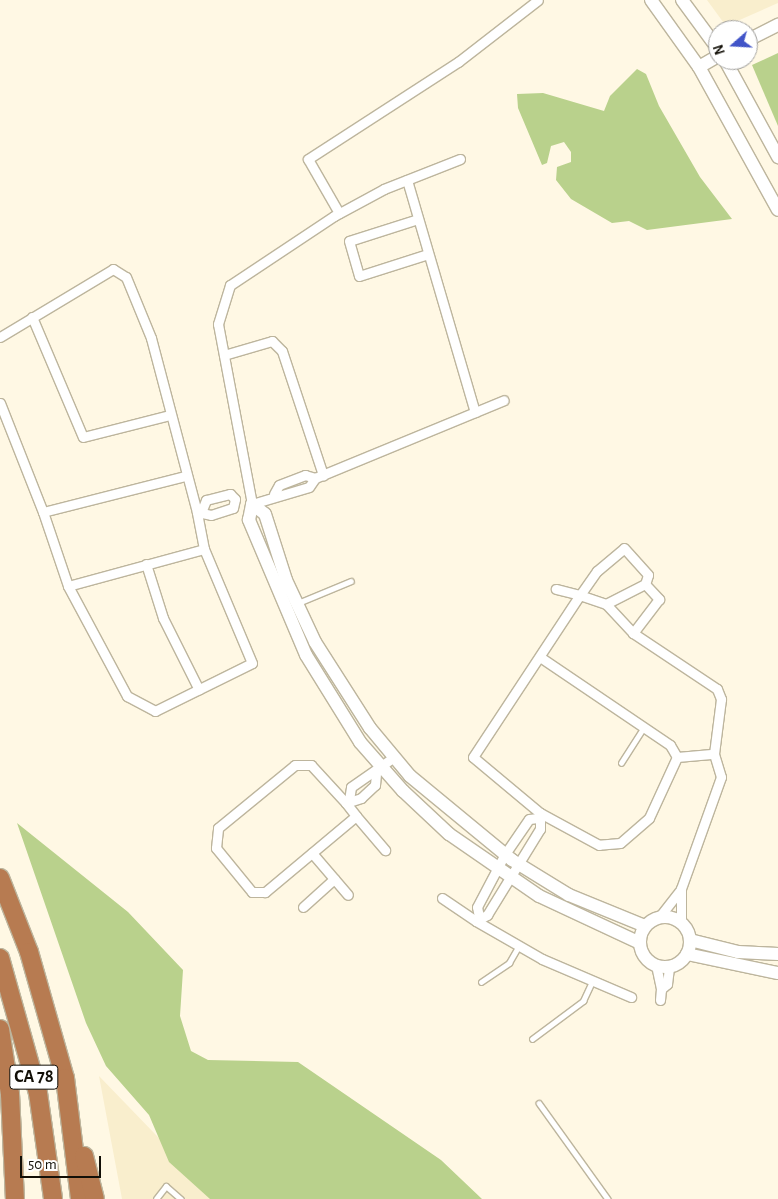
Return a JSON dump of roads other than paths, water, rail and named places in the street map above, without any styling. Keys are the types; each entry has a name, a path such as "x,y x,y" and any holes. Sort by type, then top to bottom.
{"highway":[{"name":"CA 78","path":"0,878 32,961 65,1078 80,1199"},
{"name":"CA 78","path":"0,958 38,1093 53,1199"},
{"path":"0,1029 10,1094 15,1199"},
{"path":"65,1078 95,1199"}],"street":[{"path":"340,213 308,159 458,62 538,0"},
{"path":"651,0 699,67 778,210"},
{"path":"682,0 708,35"},
{"path":"758,35 778,25"},
{"path":"699,67 708,62"},
{"path":"730,70 778,157"},
{"path":"460,159 407,180 340,213 230,285 218,324 251,499 250,520 306,655 330,699 379,770 449,834 539,896 640,943"},
{"path":"407,180 475,412"},
{"path":"418,219 349,241 359,276 428,254"},
{"path":"0,337 113,269 126,278 151,338 185,476 200,511 204,549 252,663 155,711 127,696 68,586 43,512 0,403"},
{"path":"32,317 82,437 170,415"},
{"path":"224,355 272,341 282,350 319,477"},
{"path":"200,511 206,500 230,494 235,499 251,499 274,494 285,497 309,487 319,477 504,400"},
{"path":"274,494 278,485 305,475 319,477"},
{"path":"43,512 185,476"},
{"path":"200,511 211,515 226,511 233,508 235,499"},
{"path":"251,499 265,514 297,603 320,650 394,757 424,788 519,864 569,895 645,926"},
{"path":"606,604 645,584 648,575 624,548 597,571 473,757 539,816 599,845 620,843 649,818 678,757"},
{"path":"68,586 204,549"},
{"path":"146,564 163,618 199,690"},
{"path":"633,633 659,600 645,584"},
{"path":"556,589 606,604 633,633 717,690 721,700 714,754 721,777 681,889 660,916 645,926 640,943 645,957 662,966"},
{"path":"540,657 670,745 678,757"},
{"path":"678,757 714,754"},
{"path":"348,801 351,787 379,770 394,757"},
{"path":"356,816 312,853 258,893 252,892 221,856 213,840 218,828 295,765 311,765 348,801 356,816 385,850"},
{"path":"348,801 361,798 375,785 379,770"},
{"path":"478,919 477,907 505,854 529,819 539,816"},
{"path":"478,919 487,915 540,829 539,816"},
{"path":"312,853 348,895"},
{"path":"303,906 334,880"},
{"path":"681,889 681,923 690,940 687,954"},
{"path":"442,898 519,946 592,982 631,997"},
{"path":"660,916 681,923"},
{"path":"690,940 738,952 778,954"},
{"path":"662,966 687,954 778,973"},
{"path":"660,1000 662,966"}],"lane":[{"path":"297,603 351,580"},
{"path":"621,763 644,727"},
{"path":"481,982 509,963 519,946"},
{"path":"532,1039 583,1001 592,982"},
{"path":"539,1103 608,1199"},
{"path":"156,1199 166,1186 181,1199"}]}
